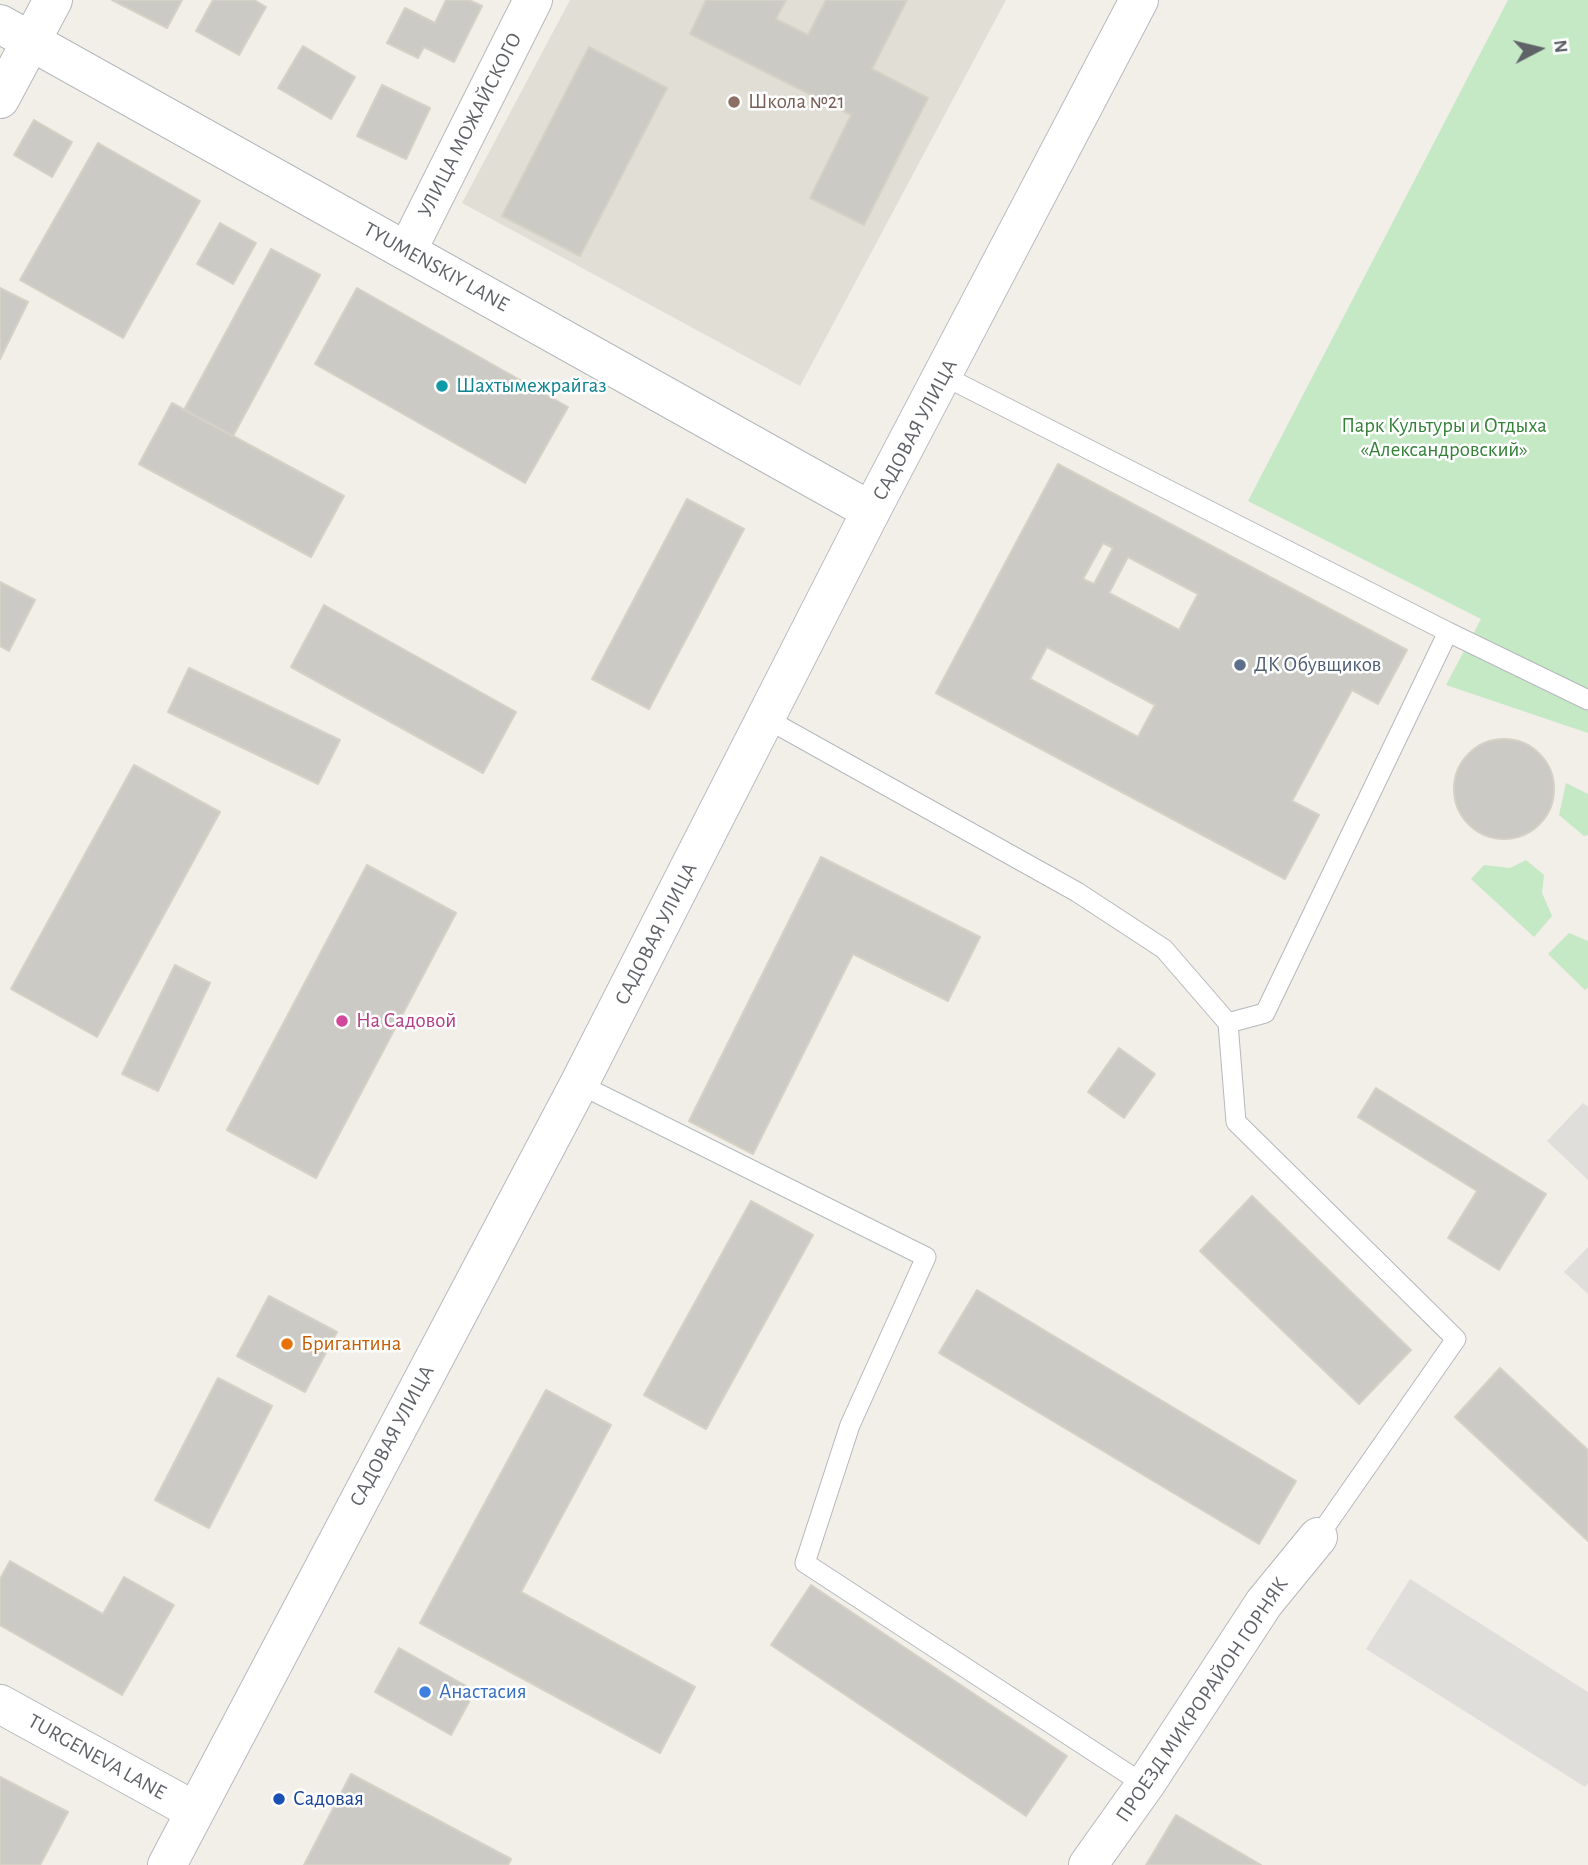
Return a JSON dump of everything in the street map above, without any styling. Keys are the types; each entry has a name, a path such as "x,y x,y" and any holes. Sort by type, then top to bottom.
{"street":[{"path":"0,99 15,33 53,0"},
{"name":"УЛИЦА МОЖАЙСКОГО","path":"407,251 533,0"},
{"name":"САДОВАЯ УЛИЦА","path":"167,1865 579,1084 871,511 1139,0"},
{"name":"TYUMENSKIY LANE","path":"15,33 871,511"},
{"name":"ПРОЕЗД МИКРОРАЙОН ГОРНЯК","path":"1087,1865 1146,1784 1264,1603 1318,1537"},
{"name":"TURGENEVA LANE","path":"0,1704 194,1810"}],"lane":[{"path":"944,376 1448,632 1588,700"},
{"path":"1227,1023 1265,1013 1448,632"},
{"path":"766,719 1077,892 1164,949 1227,1023 1236,1122 1456,1339 1318,1537"},
{"path":"579,1084 926,1257 850,1425 805,1563 1146,1784"}],"shaded area":[{"name":"Школа №21","path":"570,0 1006,0 800,386 462,203"},
{"path":"1583,1103 1588,1107 1588,1180 1547,1141"},
{"path":"1588,1247 1588,1294 1564,1272"},
{"path":"1410,1579 1588,1692 1588,1783 1585,1787 1366,1649"}],"green space":[{"name":"Парк Культуры и Отдыха «Александровский»","path":"1508,0 1588,0 1588,733 1446,685 1481,619 1248,501"},
{"path":"1566,783 1588,794 1588,835 1584,836 1559,815"},
{"path":"1526,860 1544,875 1542,893 1552,916 1534,937 1471,879 1484,865 1510,868"},
{"path":"1569,933 1588,941 1588,987 1585,990 1548,954"}],"building":[{"path":"112,0 182,0 167,28"},
{"path":"213,0 254,0 266,7 239,55 196,31"},
{"path":"446,0 469,0 482,6 454,62 424,47 418,58 387,43 405,8 435,23"},
{"path":"706,0 786,0 776,19 808,35 826,0 907,0 872,69 928,98 864,225 810,198 851,115 690,34"},
{"path":"303,46 355,77 331,119 278,88"},
{"path":"589,47 667,88 580,256 502,216"},
{"path":"382,85 430,108 406,159 357,136"},
{"path":"34,120 72,142 52,177 14,155"},
{"path":"98,143 200,201 123,338 20,280"},
{"path":"220,223 256,243 233,284 197,264"},
{"path":"271,249 320,275 233,436 184,410"},
{"path":"0,288 28,302 0,359"},
{"name":"Шахтымежрайгаз","path":"357,288 568,407 525,483 315,364"},
{"path":"172,403 344,496 311,557 139,464"},
{"name":"ДК Обувщиков","path":"1058,464 1407,650 1378,704 1352,690 1292,801 1319,815 1285,879 936,693","holes":["1103,543 1113,548 1094,584 1083,579","1128,557 1198,594 1179,630 1109,593","1047,647 1155,705 1138,737 1030,679"]},
{"path":"687,499 744,529 649,709 592,679"},
{"path":"0,582 35,600 9,651 0,646"},
{"path":"324,605 516,712 483,773 291,667"},
{"path":"189,668 340,740 318,784 168,712"},
{"path":"1504,739 1532,747 1546,761 1554,789 1546,817 1532,831 1504,839 1476,831 1462,817 1454,789 1462,761 1476,747"},
{"path":"134,765 220,812 97,1037 11,989"},
{"path":"821,857 980,937 948,1001 853,954 753,1154 689,1121"},
{"name":"На Садовой","path":"367,865 456,913 316,1178 227,1130"},
{"path":"175,965 210,983 158,1091 122,1074"},
{"path":"1119,1048 1155,1074 1124,1118 1088,1092"},
{"path":"1376,1088 1546,1194 1499,1270 1448,1238 1477,1191 1358,1117"},
{"path":"1252,1196 1411,1350 1359,1404 1200,1251"},
{"path":"751,1201 813,1235 706,1429 644,1395"},
{"path":"977,1290 1296,1481 1259,1544 939,1353"},
{"name":"Бригантина","path":"269,1296 337,1332 305,1392 237,1356"},
{"path":"1500,1368 1588,1450 1588,1541 1455,1417"},
{"path":"218,1378 272,1406 209,1528 155,1500"},
{"path":"546,1390 611,1425 521,1592 695,1687 660,1753 420,1623"},
{"path":"10,1561 103,1614 124,1577 174,1605 122,1695 0,1625 0,1579"},
{"path":"811,1585 1067,1756 1026,1816 771,1645"},
{"name":"Анастасия","path":"399,1648 475,1691 451,1735 375,1692"},
{"path":"351,1774 511,1859 508,1865 304,1865"},
{"path":"0,1777 68,1812 40,1865 0,1865"},
{"path":"1176,1815 1261,1865 1146,1865"}],"place":[{"name":"Школа №21","path":"734,102"},
{"name":"Шахтымежрайгаз","path":"442,386"},
{"name":"ДК Обувщиков","path":"1240,665"},
{"name":"На Садовой","path":"342,1021"},
{"name":"Бригантина","path":"287,1344"},
{"name":"Анастасия","path":"425,1692"},
{"name":"Садовая","path":"279,1799"}]}
